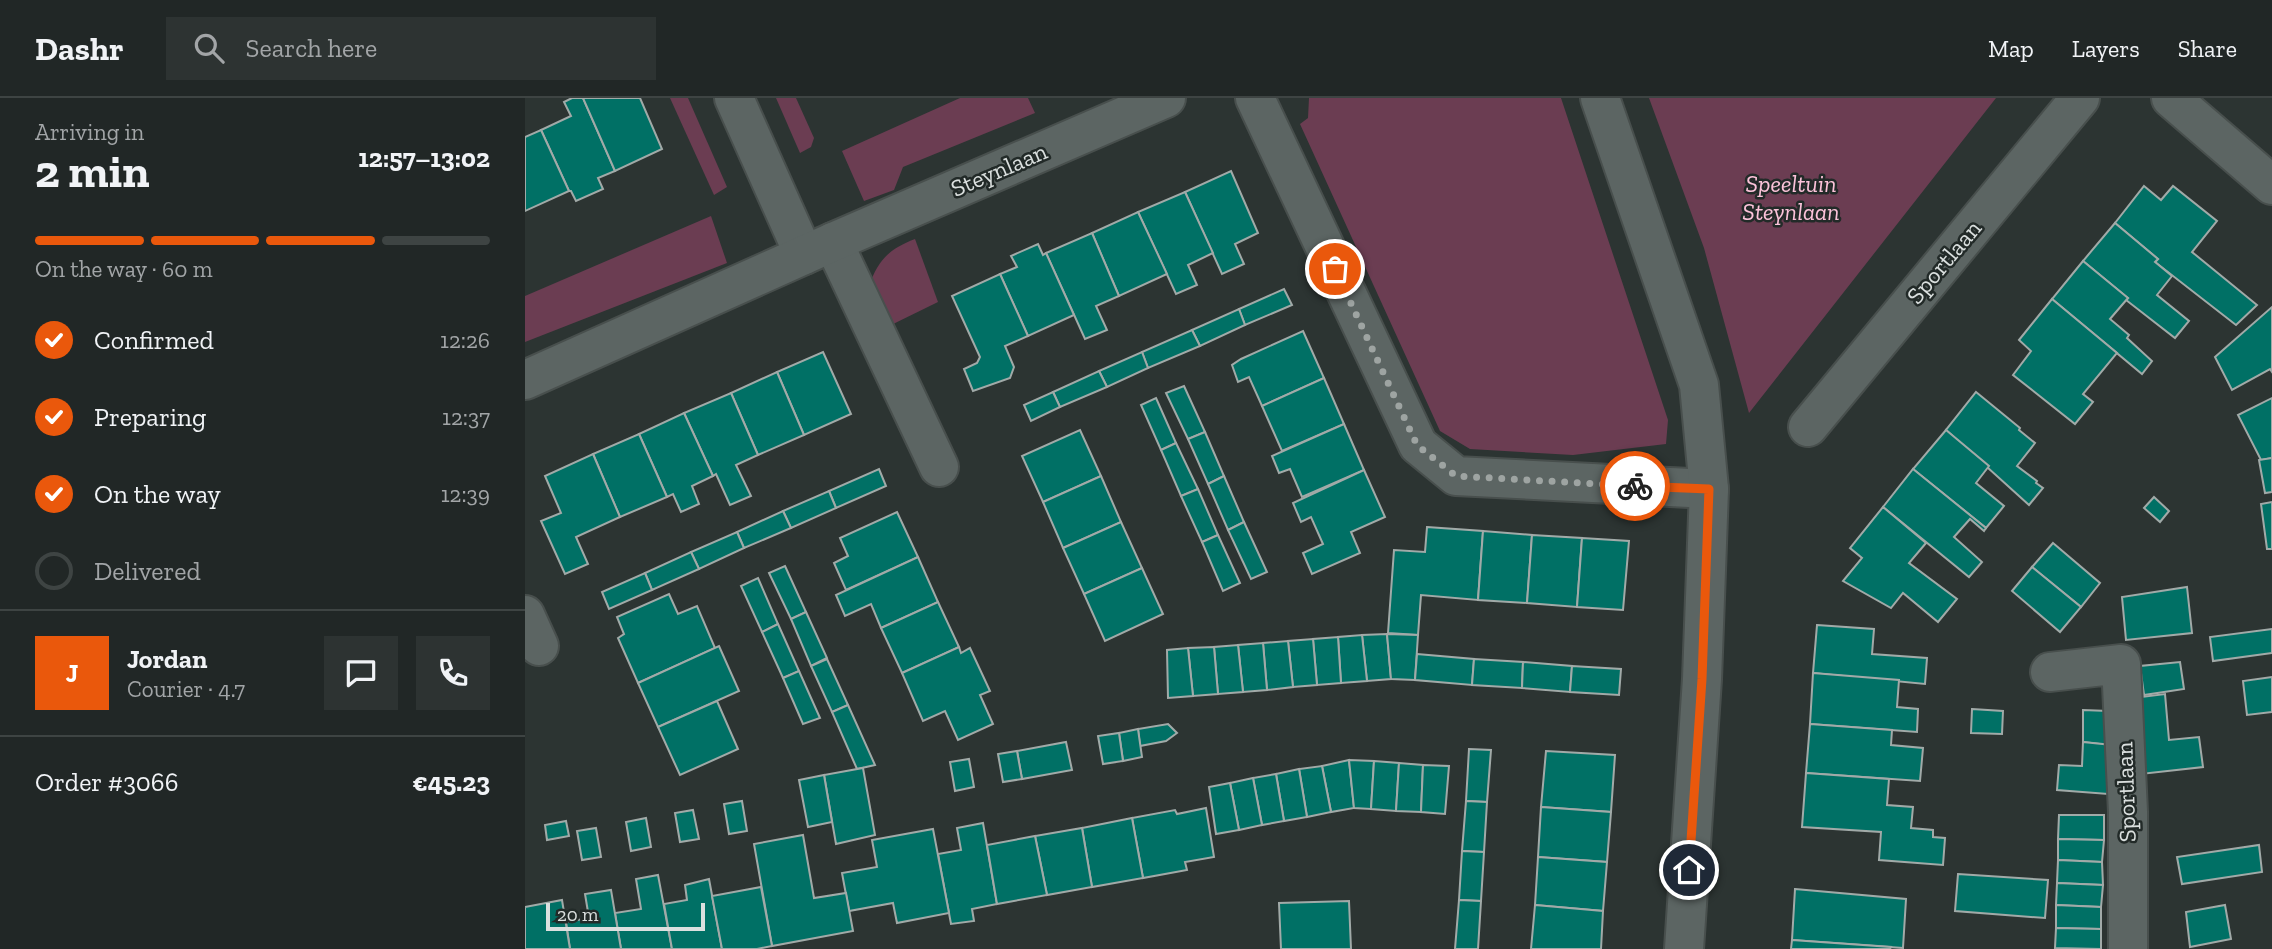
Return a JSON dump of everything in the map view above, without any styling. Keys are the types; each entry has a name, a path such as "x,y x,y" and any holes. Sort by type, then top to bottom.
{"street":[{"path":"734,98 939,467"},
{"name":"Steynlaan","path":"525,380 1166,98"},
{"path":"1255,98 1417,445 1456,476 1709,489"},
{"path":"1600,98 1699,385 1709,489 1702,679 1684,949"},
{"name":"Sportlaan","path":"1808,427 2080,98"},
{"path":"2171,98 2272,186"},
{"name":"Sportlaan","path":"2050,672 2121,664 2128,812 2129,949"}],"green space":[{"path":"670,98 688,98 727,187 714,195"},
{"path":"776,98 796,98 814,138 811,147 800,153"},
{"path":"960,98 1028,98 1035,113 903,167 894,190 864,201 842,151"},
{"path":"1309,98 1561,98 1668,420 1666,444 1573,455 1470,449 1440,431 1300,124 1308,118"},
{"name":"Speeltuin Steynlaan","path":"1649,98 1996,98 1749,413 1704,248"},
{"path":"711,216 727,263 525,342 525,296"},
{"path":"915,239 938,302 887,327 869,286 876,269 886,256"}],"building":[{"path":"572,98 583,98 615,171 598,178 603,189 576,201 541,130 571,116 564,102"},
{"path":"583,98 640,98 662,149 615,171"},
{"path":"541,130 569,191 525,211 525,137"},
{"path":"1231,171 1258,233 1235,244 1244,264 1222,274 1185,192"},
{"path":"2144,186 2161,200 2173,186 2217,221 2192,252 2257,305 2236,325 2155,262 2158,259 2115,223"},
{"path":"1185,192 1213,253 1188,265 1197,285 1176,294 1138,212"},
{"path":"1138,212 1167,274 1119,296 1092,233"},
{"path":"2115,223 2158,259 2155,262 2172,276 2157,295 2189,321 2175,338 2126,300 2128,298 2083,261"},
{"path":"1092,233 1119,296 1096,306 1107,330 1085,339 1046,253"},
{"path":"1038,244 1043,255 1046,253 1074,315 1028,336 1000,274 1017,267 1011,256"},
{"path":"2083,261 2128,298 2110,319 2129,335 2127,338 2152,361 2142,374 2052,299"},
{"path":"1000,274 1028,336 1005,346 1014,367 1010,378 973,391 964,369 977,363 980,357 952,296"},
{"path":"1284,289 1292,305 1245,325 1239,309"},
{"path":"2052,299 2117,353 2083,394 2093,402 2075,424 2013,375 2031,351 2019,340"},
{"path":"2272,307 2272,372 2270,369 2232,390 2215,357"},
{"path":"1239,309 1245,325 1200,346 1192,330"},
{"path":"1192,330 1200,346 1148,368 1142,352"},
{"path":"1303,331 1324,378 1262,406 1249,377 1238,382 1232,365"},
{"path":"823,352 851,414 804,435 777,372"},
{"path":"1142,352 1148,368 1107,387 1099,371"},
{"path":"1099,371 1107,387 1060,407 1053,392"},
{"path":"777,372 804,435 758,455 731,393"},
{"path":"1324,378 1344,424 1282,451 1262,406"},
{"path":"1184,386 1205,432 1188,439 1166,393"},
{"path":"1053,392 1060,407 1031,421 1024,405"},
{"path":"1976,392 2035,443 2017,466 2043,488 2029,505 1946,430"},
{"path":"731,393 758,455 736,465 751,496 730,505 716,474 713,476 684,413"},
{"path":"1156,398 1176,443 1161,450 1141,405"},
{"path":"2272,398 2272,458 2261,460 2238,415"},
{"path":"684,413 713,476 692,486 699,504 681,512 673,494 667,497 639,434"},
{"path":"1344,424 1364,470 1302,497 1290,469 1279,473 1272,456"},
{"path":"1080,430 1101,476 1043,502 1022,456"},
{"path":"1946,430 1989,466 1976,483 2004,506 1986,528 1913,469"},
{"path":"1205,432 1224,476 1208,484 1188,439"},
{"path":"639,434 667,497 620,517 593,454"},
{"path":"1176,443 1198,489 1181,496 1161,450"},
{"path":"593,454 620,517 576,537 588,564 565,574 541,521 561,513 545,476"},
{"path":"2272,458 2272,492 2265,493 2259,460"},
{"path":"879,469 886,486 836,508 829,491"},
{"path":"1913,469 1986,528 1984,531 1970,519 1954,537 1982,562 1969,577 1883,507"},
{"path":"1364,470 1385,517 1351,532 1360,553 1312,574 1303,553 1323,544 1311,517 1301,522 1293,503"},
{"path":"1101,476 1121,522 1063,548 1043,502"},
{"path":"1224,476 1244,522 1228,530 1208,484"},
{"path":"1198,489 1218,535 1202,542 1181,496"},
{"path":"829,491 836,508 791,528 783,511"},
{"path":"2154,497 2169,511 2160,522 2144,508"},
{"path":"2272,502 2272,549 2267,549 2261,504"},
{"path":"1883,507 1926,543 1909,563 1957,599 1938,622 1903,593 1891,608 1843,581 1862,558 1850,548"},
{"path":"783,511 791,528 744,548 737,532"},
{"path":"897,512 918,557 846,590 834,563 848,556 840,538"},
{"path":"1121,522 1142,568 1084,594 1063,548"},
{"path":"1244,522 1267,572 1251,579 1228,530"},
{"path":"1427,527 1483,531 1478,600 1421,595 1418,635 1388,633 1394,550 1425,552"},
{"path":"1483,531 1532,535 1527,603 1478,600"},
{"path":"737,532 744,548 699,569 691,552"},
{"path":"1218,535 1240,583 1223,591 1202,542"},
{"path":"1532,535 1582,538 1577,607 1527,603"},
{"path":"1582,538 1629,541 1623,610 1577,607"},
{"path":"2053,543 2100,583 2081,607 2032,567"},
{"path":"691,552 699,569 652,590 645,573"},
{"path":"918,557 938,602 881,628 871,604 845,616 836,595"},
{"path":"785,566 806,612 791,619 769,573"},
{"path":"2032,567 2081,607 2060,632 2012,591"},
{"path":"1142,568 1163,614 1105,641 1084,594"},
{"path":"645,573 652,590 609,609 602,592"},
{"path":"758,578 778,624 762,632 741,586"},
{"path":"2187,587 2192,633 2126,640 2122,597"},
{"path":"669,594 678,614 697,606 715,648 638,683 618,638 624,634 617,617"},
{"path":"938,602 959,647 902,673 881,628"},
{"path":"806,612 827,658 811,666 791,619"},
{"path":"778,624 799,671 783,678 762,632"},
{"path":"1817,625 1874,629 1872,654 1927,658 1925,684 1813,673"},
{"path":"2272,629 2272,653 2213,661 2210,637"},
{"path":"1387,634 1391,679 1367,681 1362,635"},
{"path":"1387,634 1418,635 1415,680 1391,679"},
{"path":"1362,635 1367,681 1341,683 1338,637"},
{"path":"1338,637 1341,683 1317,685 1313,639"},
{"path":"1313,639 1317,685 1293,687 1288,641"},
{"path":"1288,641 1293,687 1267,690 1263,643"},
{"path":"1263,643 1267,690 1243,692 1238,645"},
{"path":"1238,645 1243,692 1218,694 1214,647"},
{"path":"719,646 739,691 658,727 638,683"},
{"path":"959,647 961,653 970,648 990,691 980,695 993,724 958,740 945,711 923,721 902,673"},
{"path":"1214,647 1218,694 1193,696 1188,648"},
{"path":"1188,648 1193,696 1168,698 1167,650"},
{"path":"1417,654 1474,659 1472,685 1415,680"},
{"path":"827,659 848,705 832,712 811,666"},
{"path":"1474,659 1523,662 1522,688 1472,685"},
{"path":"1523,662 1572,666 1570,692 1522,688"},
{"path":"2180,662 2184,689 2144,695 2140,666"},
{"path":"1572,666 1621,669 1619,695 1570,692"},
{"path":"799,671 820,718 803,724 783,678"},
{"path":"1813,673 1899,680 1897,707 1918,709 1917,732 1810,724"},
{"path":"2272,677 2272,712 2247,715 2243,681"},
{"path":"2165,694 2169,740 2199,737 2203,767 2141,774 2133,698"},
{"path":"717,701 738,749 680,775 658,727"},
{"path":"848,705 875,765 857,769 832,712"},
{"path":"1972,709 2003,711 2002,734 1971,733"},
{"path":"2083,710 2108,711 2108,745 2083,742"},
{"path":"1168,724 1177,733 1166,741 1140,746 1138,729"},
{"path":"1810,724 1892,730 1891,745 1923,748 1920,781 1806,773"},
{"path":"1138,729 1142,757 1123,761 1119,733"},
{"path":"1119,733 1123,761 1103,764 1098,736"},
{"path":"1066,742 1072,770 1022,779 1017,751"},
{"path":"2083,742 2112,745 2108,794 2057,790 2059,765 2082,766"},
{"path":"1469,749 1491,750 1487,802 1466,801"},
{"path":"1017,751 1022,779 1003,782 998,754"},
{"path":"1546,751 1615,755 1611,812 1541,807"},
{"path":"969,759 974,787 955,791 950,762"},
{"path":"1349,760 1354,808 1331,812 1322,766"},
{"path":"1349,760 1374,761 1371,809 1354,808"},
{"path":"1374,761 1399,763 1396,811 1371,809"},
{"path":"1399,763 1423,765 1421,812 1396,811"},
{"path":"1423,765 1449,766 1445,814 1421,812"},
{"path":"1322,766 1331,812 1307,817 1299,769"},
{"path":"863,768 875,835 836,844 824,775"},
{"path":"1299,769 1307,817 1284,821 1276,774"},
{"path":"1806,773 1889,779 1887,805 1913,807 1911,828 1933,830 1933,837 1945,838 1943,865 1879,860 1881,832 1802,827"},
{"path":"1276,774 1284,821 1262,825 1253,778"},
{"path":"824,775 832,822 808,827 799,780"},
{"path":"1253,778 1262,825 1239,830 1230,783"},
{"path":"1230,783 1239,830 1216,834 1209,787"},
{"path":"742,801 747,831 729,834 724,804"},
{"path":"1466,801 1487,802 1484,852 1462,851"},
{"path":"1541,807 1611,812 1607,862 1538,857"},
{"path":"1206,808 1214,857 1185,862 1187,870 1143,878 1132,818 1175,810 1177,814"},
{"path":"693,810 699,839 680,842 675,813"},
{"path":"2059,815 2104,815 2104,840 2058,839"},
{"path":"646,818 651,847 631,851 626,822"},
{"path":"1132,818 1143,878 1092,887 1082,828"},
{"path":"566,821 569,836 547,840 545,825"},
{"path":"983,823 997,904 972,909 974,921 951,924 938,854 961,850 957,828"},
{"path":"596,828 601,857 582,860 577,831"},
{"path":"1082,828 1092,887 1047,895 1035,836"},
{"path":"933,829 949,913 897,923 893,903 849,911 842,873 877,867 872,840"},
{"path":"803,835 814,898 846,893 853,931 772,946 754,844"},
{"path":"1035,836 1047,895 997,904 987,845"},
{"path":"2058,839 2104,840 2102,862 2058,860"},
{"path":"2259,845 2262,872 2182,884 2177,857"},
{"path":"1462,851 1484,852 1481,901 1459,900"},
{"path":"1538,857 1607,862 1603,911 1535,905"},
{"path":"2058,860 2102,862 2103,885 2057,883"},
{"path":"1958,874 2048,880 2045,918 1955,911"},
{"path":"658,875 672,949 621,949 615,913 641,909 636,879"},
{"path":"709,879 722,949 672,949 664,904 687,900 685,885"},
{"path":"2057,883 2103,885 2101,907 2056,905"},
{"path":"761,887 772,946 722,949 712,896"},
{"path":"1795,889 1906,899 1903,948 1792,940"},
{"path":"611,890 621,949 570,949 566,922 589,918 585,894"},
{"path":"562,900 570,949 525,949 525,907"},
{"path":"1459,900 1481,901 1478,949 1455,949"},
{"path":"1349,901 1351,949 1281,949 1279,903"},
{"path":"1535,905 1603,911 1601,949 1531,949"},
{"path":"2056,905 2101,907 2101,929 2056,928"},
{"path":"2225,905 2231,939 2190,947 2186,912"},
{"path":"2056,928 2101,929 2101,949 2055,948"},
{"path":"1792,940 1891,947 1791,949"}],"way so far":[{"path":"1335,269 1417,445 1456,476 1635,486"}],"route":[{"path":"1635,486 1709,489 1702,679 1689,870"}]}
